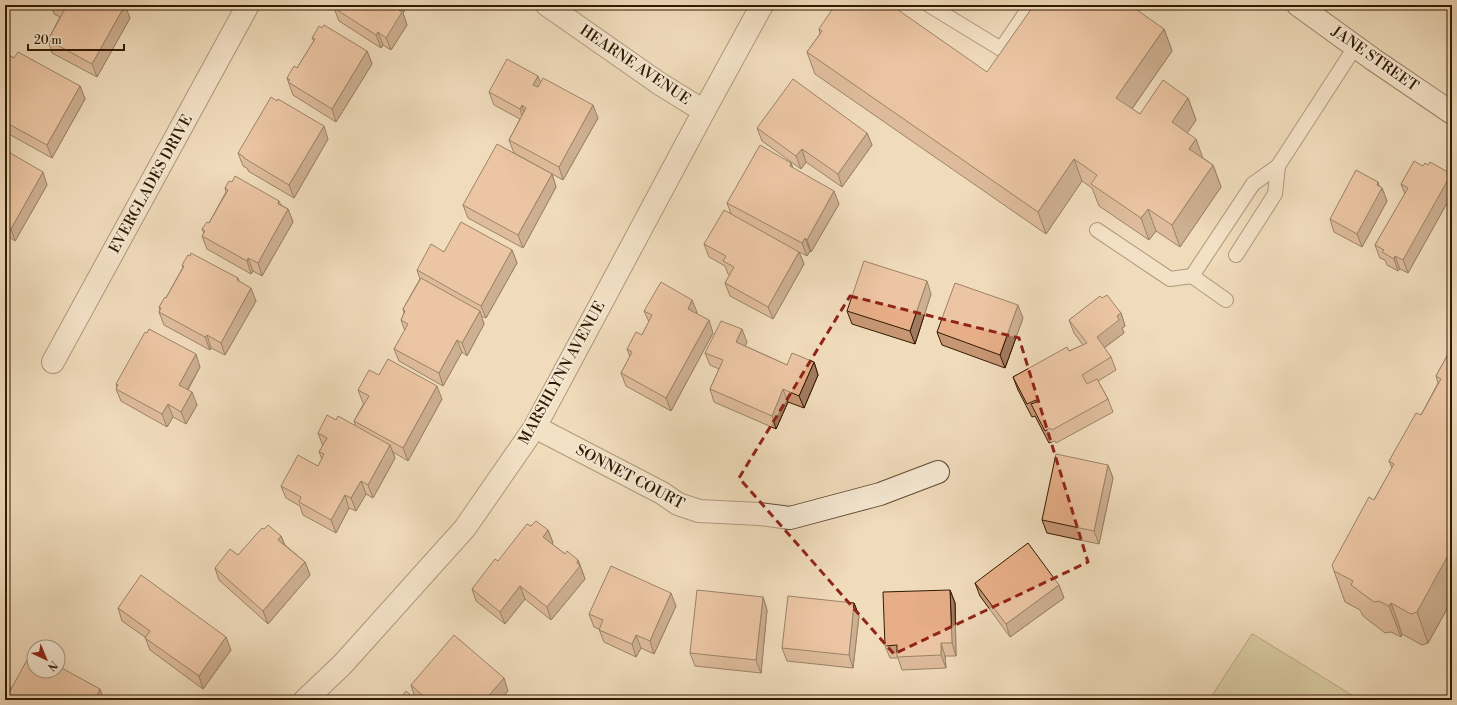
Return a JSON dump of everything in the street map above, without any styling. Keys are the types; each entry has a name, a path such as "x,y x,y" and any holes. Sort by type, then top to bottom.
{"street":[{"name":"EVERGLADES DRIVE","path":"53,362 248,5"},
{"name":"HEARNE AVENUE","path":"547,5 660,84 704,111"},
{"name":"MARSHLYNN AVENUE","path":"305,700 342,665 465,528 535,427 762,5"},
{"name":"JANE STREET","path":"1298,5 1355,47 1452,113"},
{"name":"SONNET COURT","path":"535,427 662,493 678,504 699,511 760,514 790,518 880,494 938,472"}],"lane":[{"path":"928,5 1001,49 1032,5"},
{"path":"1192,276 1253,184 1278,166 1355,47"},
{"path":"1236,255 1275,194 1278,166"},
{"path":"1097,230 1170,279 1192,276 1226,300"}],"highlighted area":[{"path":"850,296 1019,338 1088,562 894,654 739,478"}],"shaded area":[{"path":"1253,634 1360,700 1209,700"}],"building":[{"path":"57,5 125,5 92,64 48,40 65,9"},
{"path":"336,5 395,5 394,7 402,12 386,38 378,32 376,35 334,8"},
{"path":"835,5 891,5 987,72 1034,5 1130,5 1164,29 1116,98 1140,114 1163,80 1188,98 1172,122 1196,139 1189,149 1213,165 1172,225 1148,209 1141,218 1091,184 1097,175 1074,159 1038,212 807,52 822,31 819,29"},
{"path":"324,25 367,51 332,109 288,82 290,80 287,78 294,66 297,68 315,39 312,38 319,26 322,28"},
{"path":"18,52 80,86 47,145 5,122 5,53 14,58"},
{"path":"507,59 538,76 533,85 538,87 543,78 593,105 559,167 509,140 526,108 522,105 520,109 489,92"},
{"path":"793,79 867,133 838,174 802,149 796,156 757,128"},
{"path":"271,97 277,101 278,99 324,126 289,185 238,153"},
{"path":"497,144 552,174 518,235 463,205"},
{"path":"760,145 791,163 790,166 834,191 807,240 805,238 802,243 727,203"},
{"path":"5,150 43,172 11,229 5,225"},
{"path":"1414,161 1423,166 1425,163 1428,165 1430,162 1448,172 1446,174 1450,176 1403,260 1395,256 1394,259 1382,252 1384,250 1375,245 1408,188 1401,184"},
{"path":"1356,170 1378,182 1377,185 1382,188 1357,234 1330,219"},
{"path":"235,176 279,201 278,204 288,209 258,263 248,258 247,261 202,236 205,231 202,229 207,222 209,223 228,190 225,188 229,181 232,182"},
{"path":"724,210 799,252 768,307 725,283 734,267 723,261 726,256 704,244"},
{"path":"461,222 512,250 481,306 417,270 431,244 444,252"},
{"path":"191,253 238,278 237,280 251,288 221,343 207,335 205,337 159,312 161,308 159,307 165,297 166,298 184,266 182,265"},
{"path":"864,261 927,281 910,331 847,311"},
{"path":"421,278 480,311 462,343 457,340 439,373 394,349 408,324 401,320 405,311 403,309"},
{"path":"661,282 692,300 688,309 709,320 666,398 621,373 632,352 627,349 636,332 642,335 652,315 644,311"},
{"path":"955,283 1018,305 1000,355 937,332"},
{"path":"1107,295 1121,313 1117,316 1119,320 1097,337 1111,357 1082,375 1087,384 1097,379 1108,399 1052,430 1050,428 1045,431 1031,404 1037,402 1036,400 1027,404 1013,377 1067,347 1069,351 1087,343 1069,320 1100,296 1102,298"},
{"path":"721,321 742,329 736,342 787,365 792,353 814,362 799,396 783,389 772,416 710,389 723,360 705,353"},
{"path":"149,329 196,354 179,385 192,392 181,412 168,404 162,414 116,389 118,385 116,384 145,332 147,333"},
{"path":"1452,347 1452,537 1449,541 1452,543 1452,548 1417,612 1411,614 1391,603 1389,606 1379,601 1374,602 1351,585 1353,581 1334,571 1332,565 1369,497 1374,500 1394,464 1389,461 1416,413 1421,415 1441,379 1436,376"},
{"path":"388,359 437,386 403,448 354,421 369,396 358,390 369,370 379,375"},
{"path":"327,415 336,420 338,416 390,445 368,485 361,481 351,498 345,495 331,520 299,502 301,497 281,486 298,455 318,466 324,454 319,452 327,438 318,433"},
{"path":"1056,454 1108,465 1094,531 1042,520"},
{"path":"536,521 548,530 543,537 565,554 567,551 578,560 577,563 580,566 547,607 520,586 500,612 472,589 495,559 498,561 527,524 531,526"},
{"path":"268,525 281,536 278,540 305,562 263,611 215,568 230,549 238,555 262,528 264,529"},
{"path":"1028,543 1059,585 1006,624 975,583"},
{"path":"611,566 671,593 650,641 636,635 632,644 599,630 603,620 589,614"},
{"path":"141,575 226,637 199,676 145,638 150,631 118,608"},
{"path":"697,590 763,597 756,660 690,653"},
{"path":"950,590 952,643 941,643 941,655 897,657 897,645 885,646 883,592"},
{"path":"788,596 854,603 849,655 782,648"},
{"path":"454,635 504,678 485,700 428,700 411,685"},
{"path":"26,662 26,679 66,679 66,670 100,689 95,700 5,700"},
{"path":"406,691 416,700 399,700"}]}
